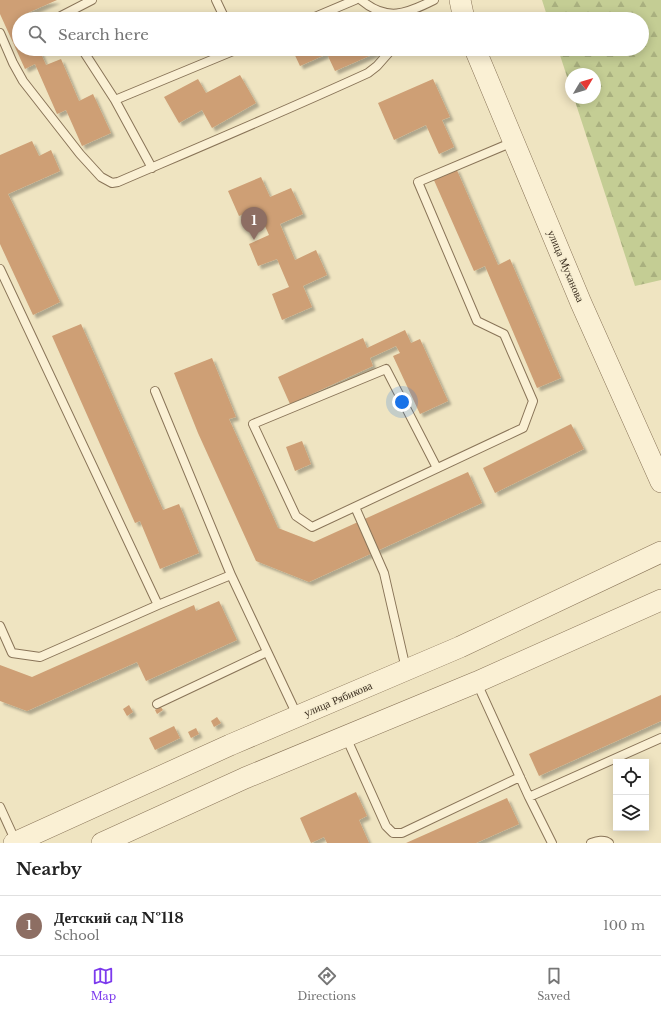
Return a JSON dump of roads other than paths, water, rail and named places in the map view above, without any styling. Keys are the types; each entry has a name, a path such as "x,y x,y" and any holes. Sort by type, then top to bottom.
{"street":[{"path":"460,0 463,12"},
{"name":"улица Муханова","path":"478,56 581,303 661,482"},
{"name":"улица Рябикова","path":"15,842 222,748 460,647 661,552"},
{"path":"106,842 245,778 477,682 661,600"}],"lane":[{"path":"69,12 92,0"},
{"path":"216,0 222,12"},
{"path":"327,12 355,0"},
{"path":"361,0 381,12"},
{"path":"403,12 418,8 434,0"},
{"path":"417,12 418,8"},
{"path":"0,33 13,63 23,81 80,154 101,177 112,183 152,168 368,73 386,56"},
{"path":"87,56 116,100 152,168"},
{"path":"116,100 221,56"},
{"path":"437,468 386,368 253,424 296,516 312,527 523,428 533,401 504,334 477,321 418,182 514,142"},
{"path":"0,269 158,605"},
{"path":"154,391 231,575 297,716"},
{"path":"355,507 384,573 406,670"},
{"path":"0,626 12,653 40,657 158,605 231,575"},
{"path":"158,704 267,652"},
{"path":"477,682 529,798 552,843"},
{"path":"346,737 386,826 394,833 402,833 520,777"},
{"path":"529,798 661,738"},
{"path":"0,807 15,842"},
{"path":"591,843 598,840 607,841 609,843"}],"place":[{"name":"Детский сад №118","path":"254,240"}]}
